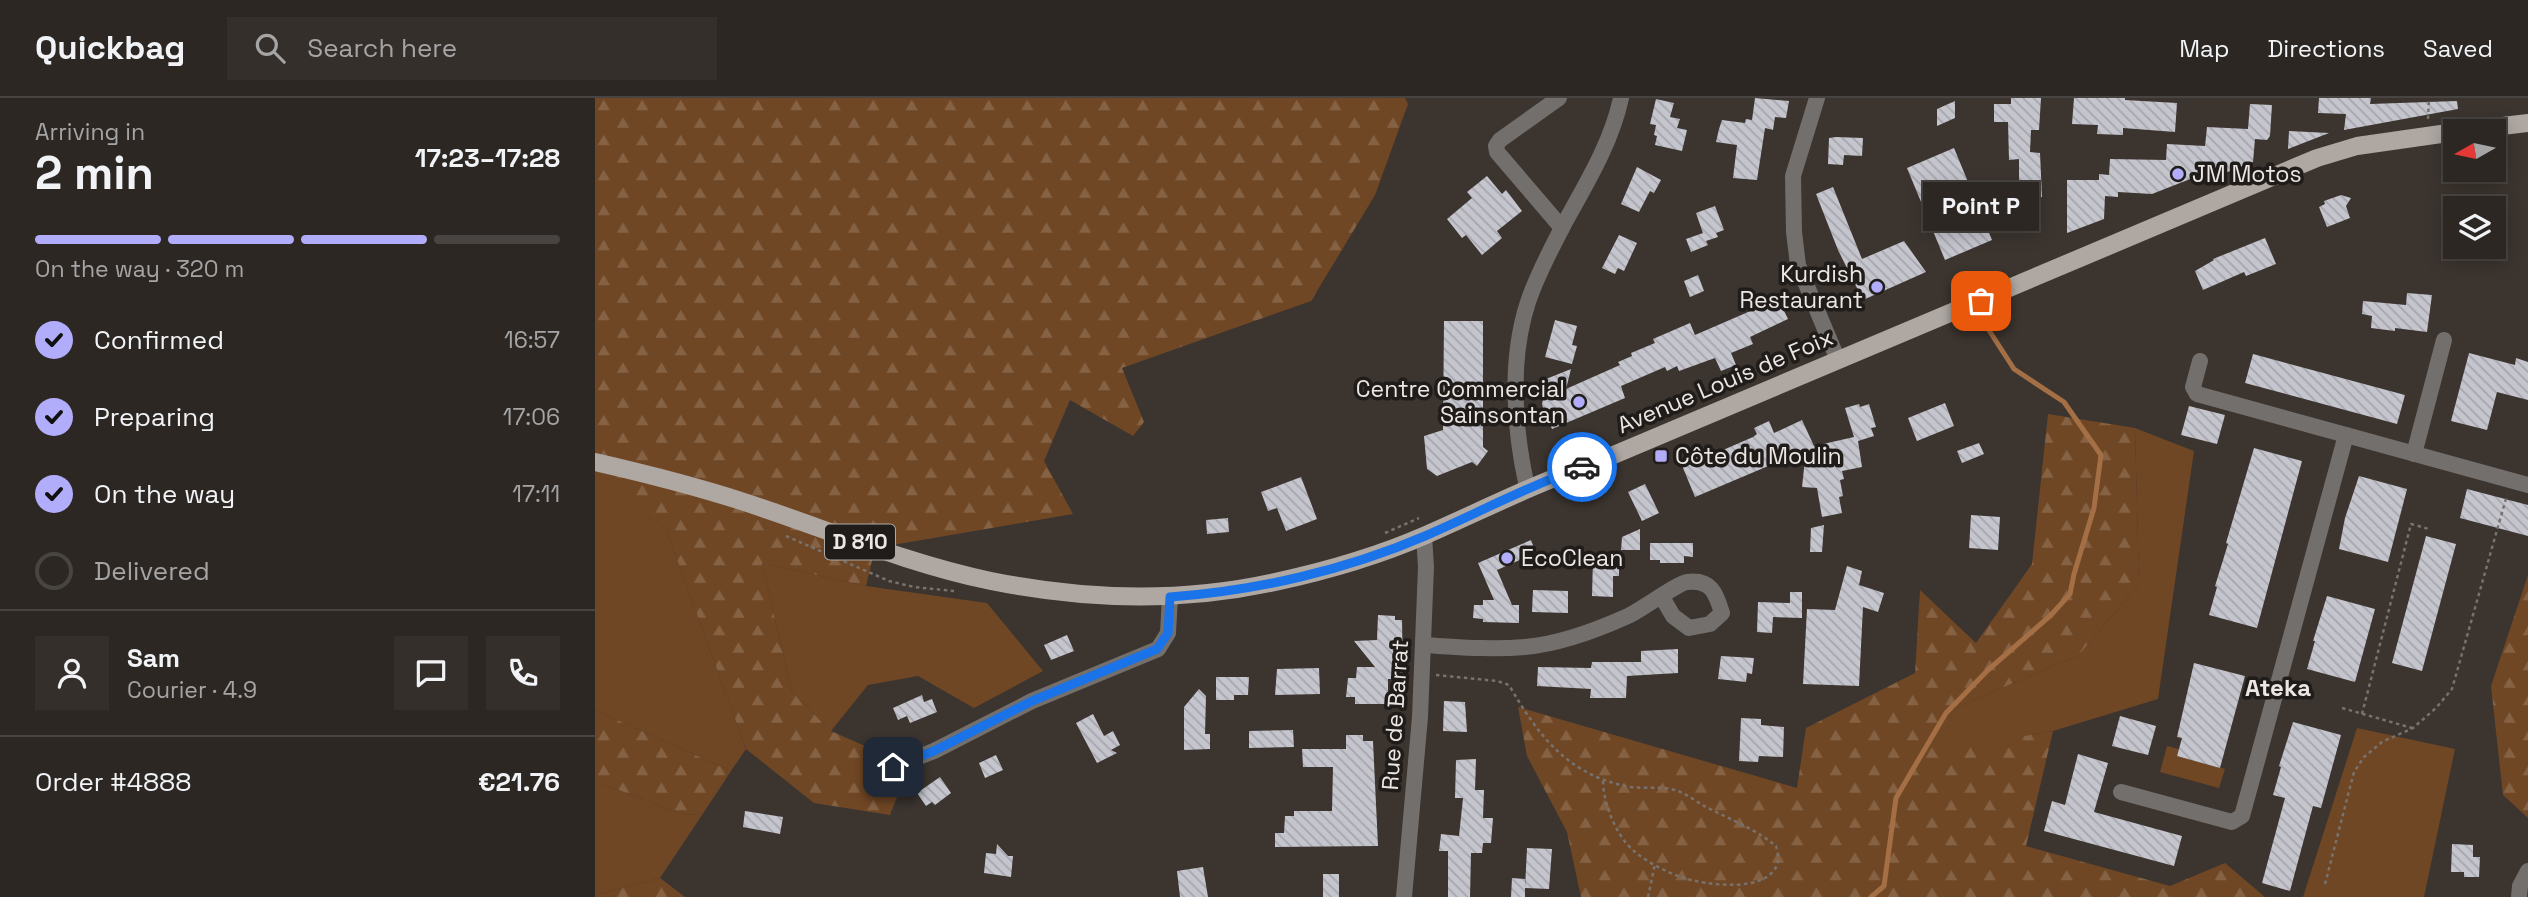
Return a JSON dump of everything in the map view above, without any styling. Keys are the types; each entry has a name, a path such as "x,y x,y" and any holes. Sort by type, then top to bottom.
{"main road":[{"path":"2506,126 2528,123"},
{"name":"Avenue Louis de Foix","path":"595,462 737,499 919,562 989,580 1058,593 1107,597 1207,594 1274,582 1348,563 1425,536 1527,487 1597,462 2317,158 2357,146 2443,133"}],"street":[{"path":"1559,98 1500,140 1496,146 1497,152 1562,228"},
{"path":"1527,487 1517,422 1517,366 1528,302 1562,228 1613,129 1621,98"},
{"path":"1817,98 1793,176 1794,232 1798,265 1837,360"},
{"path":"2414,454 2444,340"},
{"path":"2200,361 2193,387 2197,394 2528,485"},
{"path":"2121,792 2232,822 2242,816 2346,435"},
{"name":"Rue de Barrat","path":"1404,897 1422,674 1425,536"},
{"path":"893,767 934,751 1032,701 1157,649 1168,633 1170,597"},
{"path":"1423,645 1493,649 1527,647 1586,632 1629,616 1663,597"},
{"path":"2519,897 2520,886 2528,872"}],"path":[{"path":"2428,135 2429,98"},
{"path":"2325,884 2354,772 2364,757 2382,742 2413,728 2436,708 2452,689 2511,481"},
{"path":"2362,713 2411,524 2429,529"},
{"path":"1422,674 1497,681 1509,685 1528,719 1546,742 1567,761 1603,780 1629,787 1677,790 1759,832 1776,845 1779,860 1768,876 1736,886 1682,877 1633,850 1619,834 1603,789 1603,780"},
{"path":"2342,708 2413,728"},
{"path":"1648,897 1655,864"}],"green space":[{"path":"595,98 1405,98 1408,104 1375,195 1311,301 1122,368 1144,422 1133,436 1070,400 1044,461 1073,514 875,548 866,586 762,563 792,692 831,731 901,762 899,792 890,815 814,803 746,749 666,529 602,483 595,484"},
{"path":"2048,414 2135,428 2139,584 2079,655 1955,708 1939,751 2053,731 2026,846 2170,886 2225,863 2265,897 1581,897 1567,832 1527,756 1518,707 1797,788 1806,728 1915,673 1920,590 1976,643 2032,564"},
{"path":"2135,428 2194,451 2158,699 2053,731 1938,752 1955,708 2079,655 2139,584"},
{"path":"602,482 666,529 746,749 731,771 595,710 595,484"},
{"path":"762,563 866,586 987,603 1043,671 974,708 918,676 868,685 831,731 792,692"},
{"path":"2528,575 2528,818 2503,795 2491,686"},
{"path":"595,710 731,771 702,815 681,814 595,781"},
{"path":"2357,728 2455,749 2424,897 2303,897"},
{"path":"2167,746 2179,749 2177,756 2225,769 2219,788 2160,772"},
{"path":"595,781 681,814 702,815 660,878 595,895"},
{"path":"660,878 685,897 595,897 595,895"}],"building":[{"path":"1755,98 1789,101 1786,118 1775,117 1773,130 1765,128 1757,180 1733,178 1737,145 1716,142 1719,129 1722,120 1745,123 1746,119 1752,120"},
{"path":"2011,98 2041,98 2039,130 2031,130 2030,152 2040,153 2042,197 2019,197 2019,159 2009,160 2008,122 1994,122 1994,104 2011,104"},
{"path":"2074,98 2125,98 2177,103 2175,132 2123,128 2123,135 2097,134 2098,125 2072,124"},
{"path":"2319,98 2371,98 2370,104 2457,101 2458,109 2344,130 2346,114 2318,113"},
{"path":"1656,99 1674,103 1670,117 1680,119 1677,128 1687,130 1682,151 1655,145 1656,125 1650,124"},
{"path":"1955,101 1955,118 1937,126 1937,109"},
{"path":"2250,104 2272,105 2270,136 2267,140 2255,139 2253,162 2202,182 2203,174 2152,194 2118,192 2118,197 2105,196 2104,219 2067,233 2067,180 2099,180 2099,174 2109,175 2110,159 2166,160 2167,144 2205,146 2207,127 2248,129"},
{"path":"2289,131 2329,133 2288,149"},
{"path":"1829,138 1863,138 1862,156 1844,155 1843,165 1828,164"},
{"path":"1954,148 1992,240 1945,260 1907,168"},
{"path":"1637,167 1661,180 1654,193 1650,191 1639,212 1621,204"},
{"path":"1487,176 1502,194 1506,190 1522,211 1497,231 1502,238 1482,255 1466,235 1462,238 1447,219 1472,198 1467,192"},
{"path":"1833,187 1862,259 1904,241 1926,272 1863,300 1838,250 1816,194"},
{"path":"2341,195 2351,198 2346,206 2350,218 2327,227 2319,207 2325,204 2324,201"},
{"path":"1715,206 1724,230 1716,233 1718,237 1706,241 1708,245 1691,252 1686,239 1703,233 1696,213"},
{"path":"1619,235 1637,243 1624,271 1618,268 1615,274 1602,268"},
{"path":"2265,238 2276,264 2246,276 2244,272 2203,290 2195,271 2213,259"},
{"path":"1698,275 1704,291 1690,297 1684,281"},
{"path":"2407,293 2432,295 2427,332 2371,328 2372,316 2362,314 2363,301 2406,305"},
{"path":"1776,294 1788,319 1750,337 1753,344 1731,353 1736,365 1721,371 1715,358 1679,371 1677,366 1667,371 1665,367 1621,386 1625,398 1552,429 1542,405 1543,398 1553,394 1546,379 1571,369 1566,389 1620,365 1618,362 1632,356 1631,353 1655,343 1653,339 1690,323 1695,335 1762,306 1760,301"},
{"path":"1555,320 1577,326 1572,345 1577,346 1572,364 1545,357"},
{"path":"1444,321 1483,321 1483,447 1488,451 1477,466 1472,462 1437,476 1427,469 1424,436 1443,430"},
{"path":"2469,353 2515,365 2516,358 2528,362 2528,400 2497,392 2487,430 2451,421"},
{"path":"2253,354 2405,395 2397,424 2245,383"},
{"path":"1945,403 1954,426 1917,441 1908,418"},
{"path":"1859,404 1860,407 1869,404 1876,427 1871,428 1874,436 1858,441 1862,467 1842,471 1844,479 1840,480 1843,496 1839,497 1842,513 1822,517 1817,488 1802,487 1806,450 1695,497 1681,463 1705,452 1707,457 1753,437 1757,434 1754,428 1769,421 1774,433 1802,420 1814,446 1854,437 1845,408"},
{"path":"2189,406 2225,415 2217,444 2181,435"},
{"path":"1979,443 1984,454 1962,463 1957,451"},
{"path":"2254,448 2302,461 2257,628 2209,615 2228,544 2226,543"},
{"path":"2359,476 2407,489 2388,562 2339,549 2345,518"},
{"path":"1301,477 1317,519 1286,531 1277,508 1268,511 1261,492"},
{"path":"1645,484 1659,513 1642,521 1628,492"},
{"path":"2467,489 2528,505 2528,536 2460,518"},
{"path":"1971,515 2000,517 1998,550 1969,548"},
{"path":"1228,518 1229,532 1207,534 1206,520"},
{"path":"1824,525 1822,552 1810,552 1811,528"},
{"path":"1640,529 1640,550 1621,550 1622,537"},
{"path":"2426,536 2456,544 2422,671 2392,663"},
{"path":"1531,540 1536,553 1497,570 1512,605 1519,605 1519,623 1483,622 1483,619 1473,618 1474,605 1483,605 1483,600 1494,600 1478,563"},
{"path":"1650,543 1693,543 1693,557 1684,556 1684,563 1660,563 1660,560 1650,560"},
{"path":"1593,558 1619,558 1619,576 1613,576 1613,597 1592,596"},
{"path":"1847,566 1862,571 1859,585 1884,593 1878,612 1863,607 1859,686 1803,684 1807,609 1835,610"},
{"path":"1533,590 1568,591 1568,613 1532,612"},
{"path":"1790,592 1802,592 1802,618 1773,617 1772,633 1757,632 1758,602 1790,603"},
{"path":"2327,596 2375,609 2355,682 2307,669"},
{"path":"1378,615 1395,616 1395,620 1402,620 1403,679 1388,679 1388,704 1355,704 1355,697 1346,697 1348,678 1356,678 1357,667 1375,667 1354,641 1377,640"},
{"path":"1067,635 1074,651 1051,660 1044,645"},
{"path":"1678,649 1678,673 1627,676 1626,698 1590,698 1591,689 1537,686 1538,667 1591,668 1592,662 1641,662 1641,651"},
{"path":"1721,656 1754,658 1752,674 1747,673 1746,682 1718,679"},
{"path":"2194,663 2245,676 2220,768 2177,756 2182,738 2177,737"},
{"path":"1319,668 1320,694 1275,695 1277,669"},
{"path":"1216,677 1249,677 1248,695 1234,695 1234,700 1216,700"},
{"path":"1199,689 1206,696 1205,734 1210,734 1210,749 1184,750 1184,707"},
{"path":"922,695 924,702 932,699 937,712 910,723 907,716 898,720 893,708"},
{"path":"1444,701 1465,702 1467,732 1443,731"},
{"path":"1093,714 1104,736 1113,731 1120,745 1111,750 1117,753 1097,763 1076,723"},
{"path":"2120,716 2156,726 2148,755 2112,746"},
{"path":"1741,718 1761,719 1761,725 1784,727 1783,757 1759,756 1758,762 1739,761"},
{"path":"2293,722 2341,735 2321,808 2313,806 2290,891 2262,883 2285,798 2273,795"},
{"path":"1293,730 1294,747 1249,748 1249,731"},
{"path":"1346,735 1363,735 1363,741 1373,741 1378,846 1275,847 1275,833 1284,833 1285,816 1294,816 1294,811 1332,811 1333,767 1303,767 1302,749 1346,749"},
{"path":"2078,754 2108,763 2094,812 2182,836 2174,866 2044,831 2052,801 2065,805"},
{"path":"996,755 1003,770 985,778 979,763"},
{"path":"1476,759 1475,790 1484,790 1483,818 1493,818 1491,843 1483,843 1482,853 1471,853 1470,897 1448,897 1448,851 1439,851 1441,834 1459,836 1463,798 1455,798 1456,760"},
{"path":"940,777 951,793 935,805 932,802 926,806 917,793"},
{"path":"745,811 783,817 780,834 743,827"},
{"path":"997,844 1008,856 1013,856 1011,877 984,873 986,853 996,854"},
{"path":"2452,844 2473,845 2473,857 2480,857 2479,877 2464,877 2464,872 2451,872"},
{"path":"1527,848 1552,849 1549,889 1525,888"},
{"path":"1203,867 1208,897 1180,897 1177,871"},
{"path":"1323,874 1339,874 1339,897 1323,897"},
{"path":"1512,878 1525,879 1525,897 1511,897"}],"waterway":[{"path":"1871,897 1884,886 1896,798 1946,713 2070,594 2094,508 2101,455 2064,402 2014,369 1983,321"}],"way so far":[{"path":"1582,467 1981,301"}],"place":[{"name":"JM Motos","path":"2178,174"},
{"name":"Kurdish Restaurant","path":"1877,287"},
{"name":"Point P","path":"1981,301"},
{"name":"Centre Commercial Sainsontan","path":"1579,402"},
{"name":"Côte du Moulin","path":"1661,456"},
{"name":"EcoClean","path":"1507,558"}],"district":[{"name":"Ateka","path":"2278,688"}],"route":[{"path":"893,767 934,751 1032,701 1157,649 1168,633 1170,597 1207,594 1274,582 1348,563 1425,536 1527,487 1582,467"}]}
